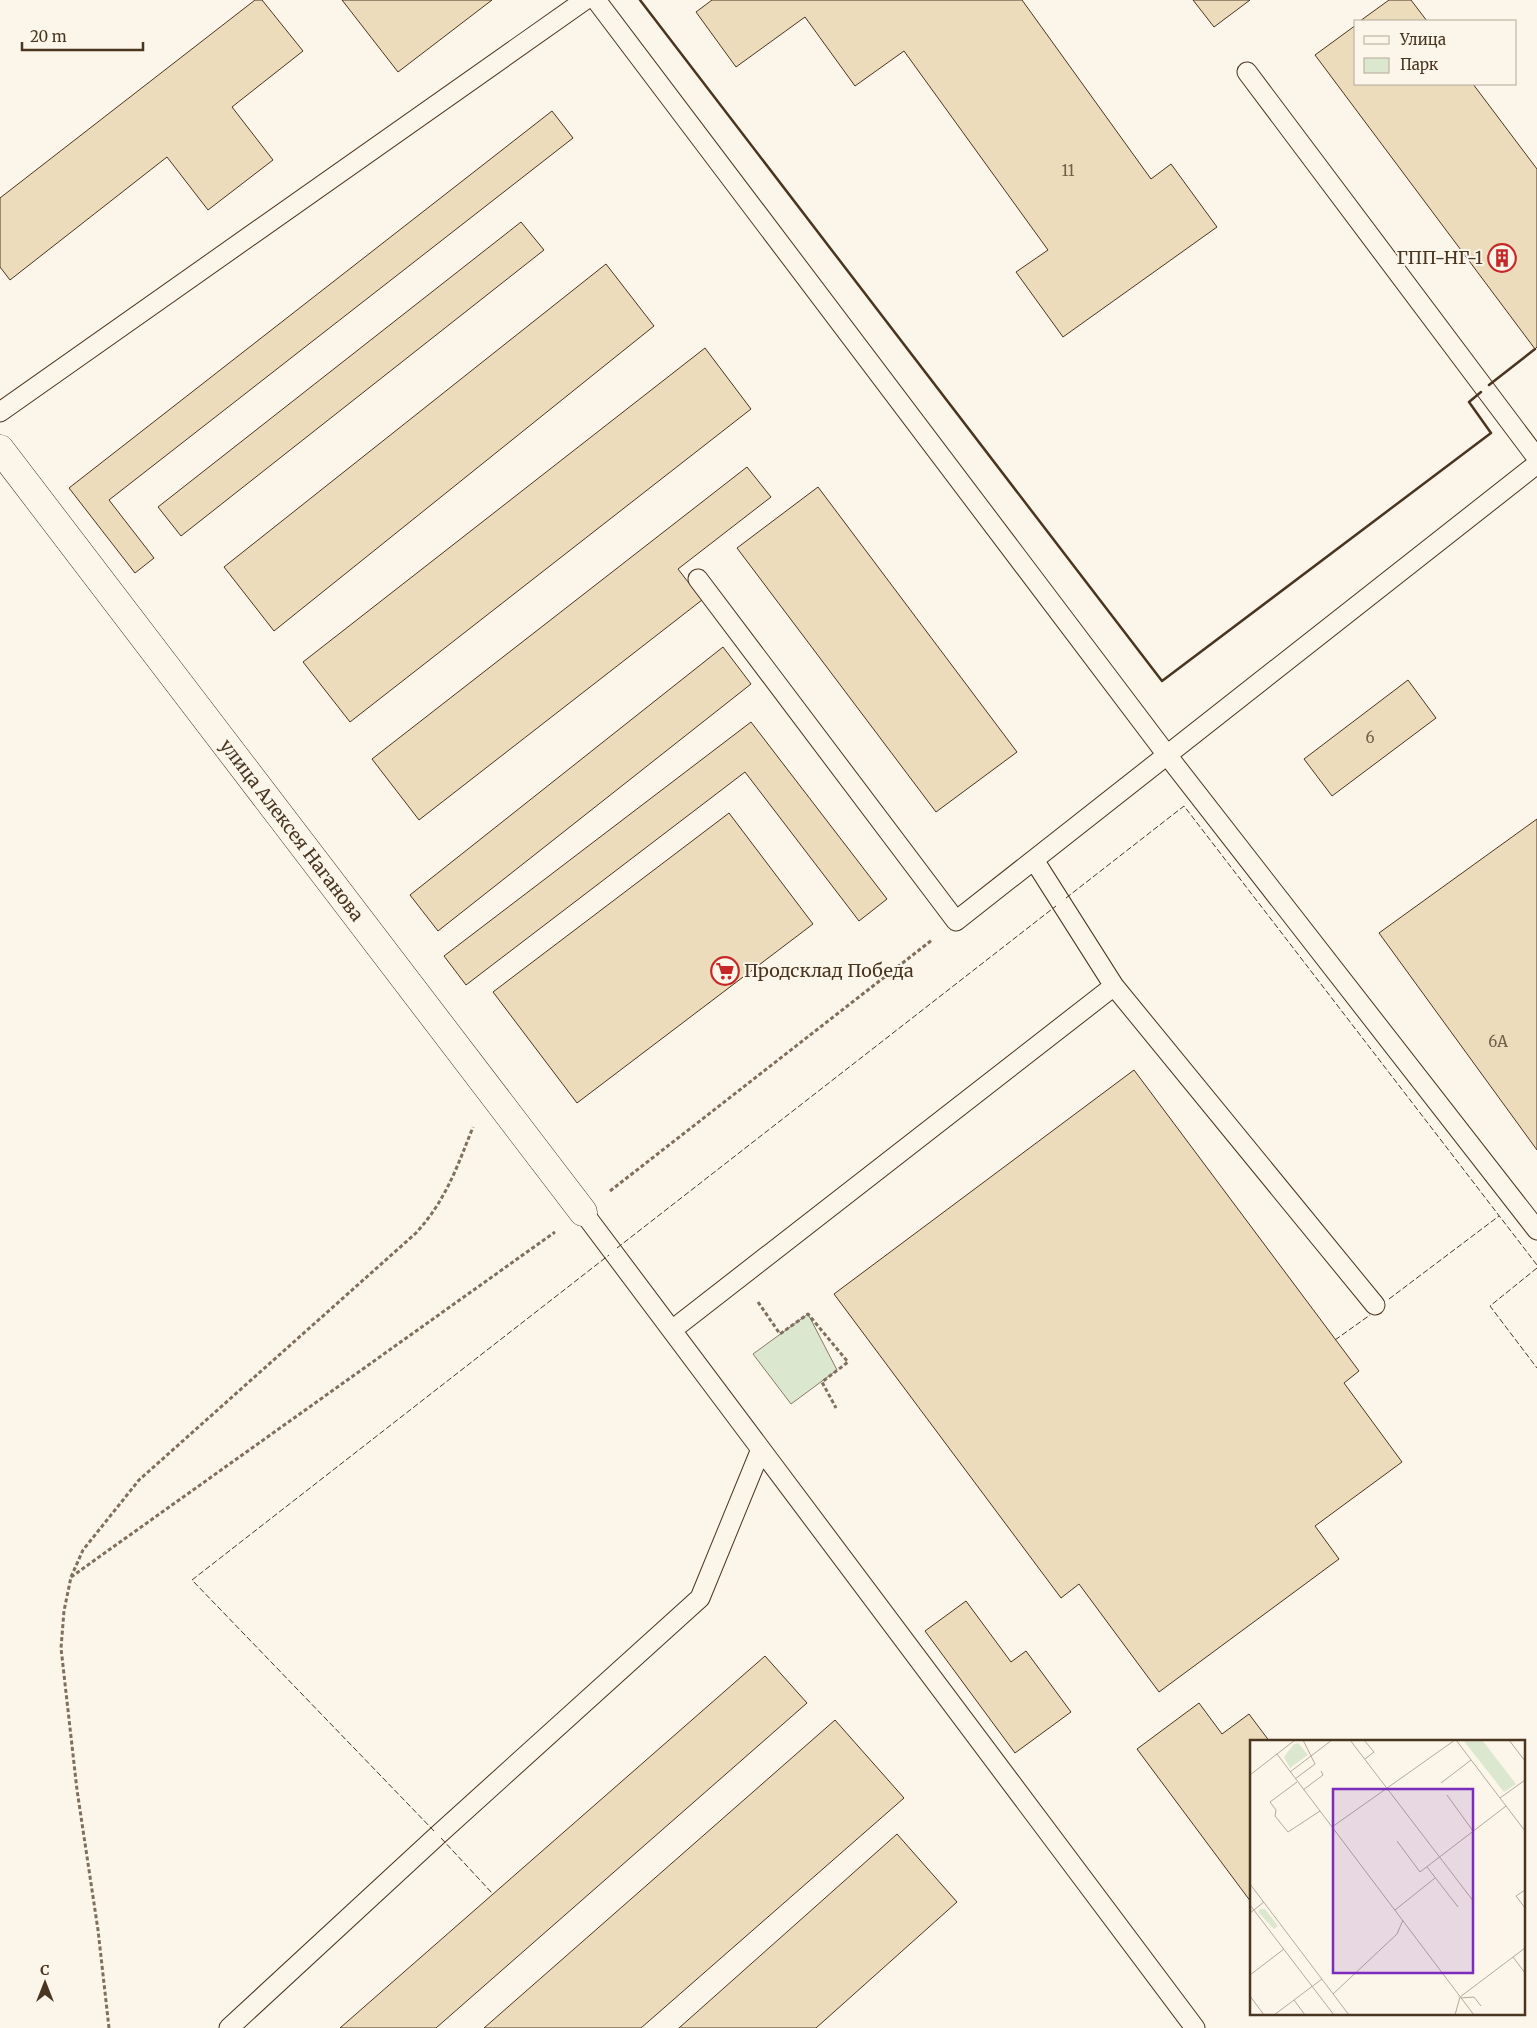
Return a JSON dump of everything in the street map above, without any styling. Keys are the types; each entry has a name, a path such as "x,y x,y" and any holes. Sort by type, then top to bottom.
{"street":[{"name":"улица Алексея Наганова","path":"0,449 583,1212"}],"lane":[{"path":"0,412 585,0"},
{"path":"596,0 1167,755 1537,1230"},
{"path":"1247,72 1537,458"},
{"path":"698,579 956,921 1537,464"},
{"path":"1034,860 1114,986 1375,1305"},
{"path":"672,1330 1114,986"},
{"path":"583,1212 1196,2028"},
{"path":"229,2028 438,1835 700,1598 761,1449"}],"path":[{"path":"71,1577 583,1212 956,921"},
{"path":"109,2028 98,1930 77,1790 61,1648 64,1611 71,1577 82,1550 139,1480 416,1233 429,1218 456,1171 488,1089"},
{"path":"740,1276 780,1334 808,1314 848,1362 822,1382 836,1408"}],"green space":[{"path":"808,1314 837,1370 791,1404 753,1354"}],"building":[{"path":"255,0 262,0 303,51 232,107 273,160 208,210 167,157 10,280 0,267 0,198"},
{"path":"342,0 492,0 398,72"},
{"path":"712,0 1022,0 1151,179 1171,164 1217,227 1063,337 1016,272 1048,250 904,51 855,86 805,17 736,67 696,12"},
{"path":"1193,0 1250,0 1214,27"},
{"path":"1389,0 1411,0 1426,20 1361,20"},
{"name":"ГПП-НГ-1","path":"1354,26 1354,85 1474,85 1537,169 1537,347 1535,349 1315,55"},
{"path":"552,111 573,138 109,500 154,558 135,573 69,488"},
{"path":"521,222 544,250 181,536 158,507"},
{"path":"606,264 654,326 274,631 224,567"},
{"path":"705,348 751,409 350,722 303,662"},
{"path":"747,467 771,497 678,569 702,600 419,820 372,759"},
{"path":"818,487 1017,752 936,812 737,548"},
{"path":"723,647 751,684 438,931 410,895"},
{"path":"1408,680 1436,718 1332,796 1304,759"},
{"path":"751,722 887,899 859,921 745,772 466,985 444,956"},
{"path":"729,813 813,924 577,1103 493,992"},
{"path":"1537,819 1537,1150 1379,933"},
{"path":"1134,1070 1359,1371 1344,1383 1402,1462 1315,1526 1339,1559 1159,1692 1079,1584 1061,1598 834,1294"},
{"path":"966,1601 1011,1662 1026,1651 1071,1712 1015,1753 925,1631"},
{"path":"765,1656 807,1703 436,2028 340,2028"},
{"path":"1199,1703 1222,1734 1249,1714 1268,1740 1250,1740 1250,1901 1137,1749"},
{"path":"835,1720 904,1798 641,2028 484,2028"},
{"path":"897,1834 957,1902 816,2028 679,2028"}],"fence":[{"path":"1066,898 1184,806 1537,1265"},
{"path":"617,1248 1056,906"},
{"path":"1389,1299 1499,1216"},
{"path":"434,1831 192,1580 609,1255"},
{"path":"1537,1268 1490,1306 1537,1368"},
{"path":"1335,1340 1370,1315"},
{"path":"441,1838 492,1893"}],"wall":[{"path":"640,0 1162,681 1491,433 1469,402 1481,392"},
{"path":"1489,385 1535,349"}],"place":[{"name":"ГПП-НГ-1","path":"1502,258"},
{"name":"Продсклад Победа","path":"725,971"}]}
